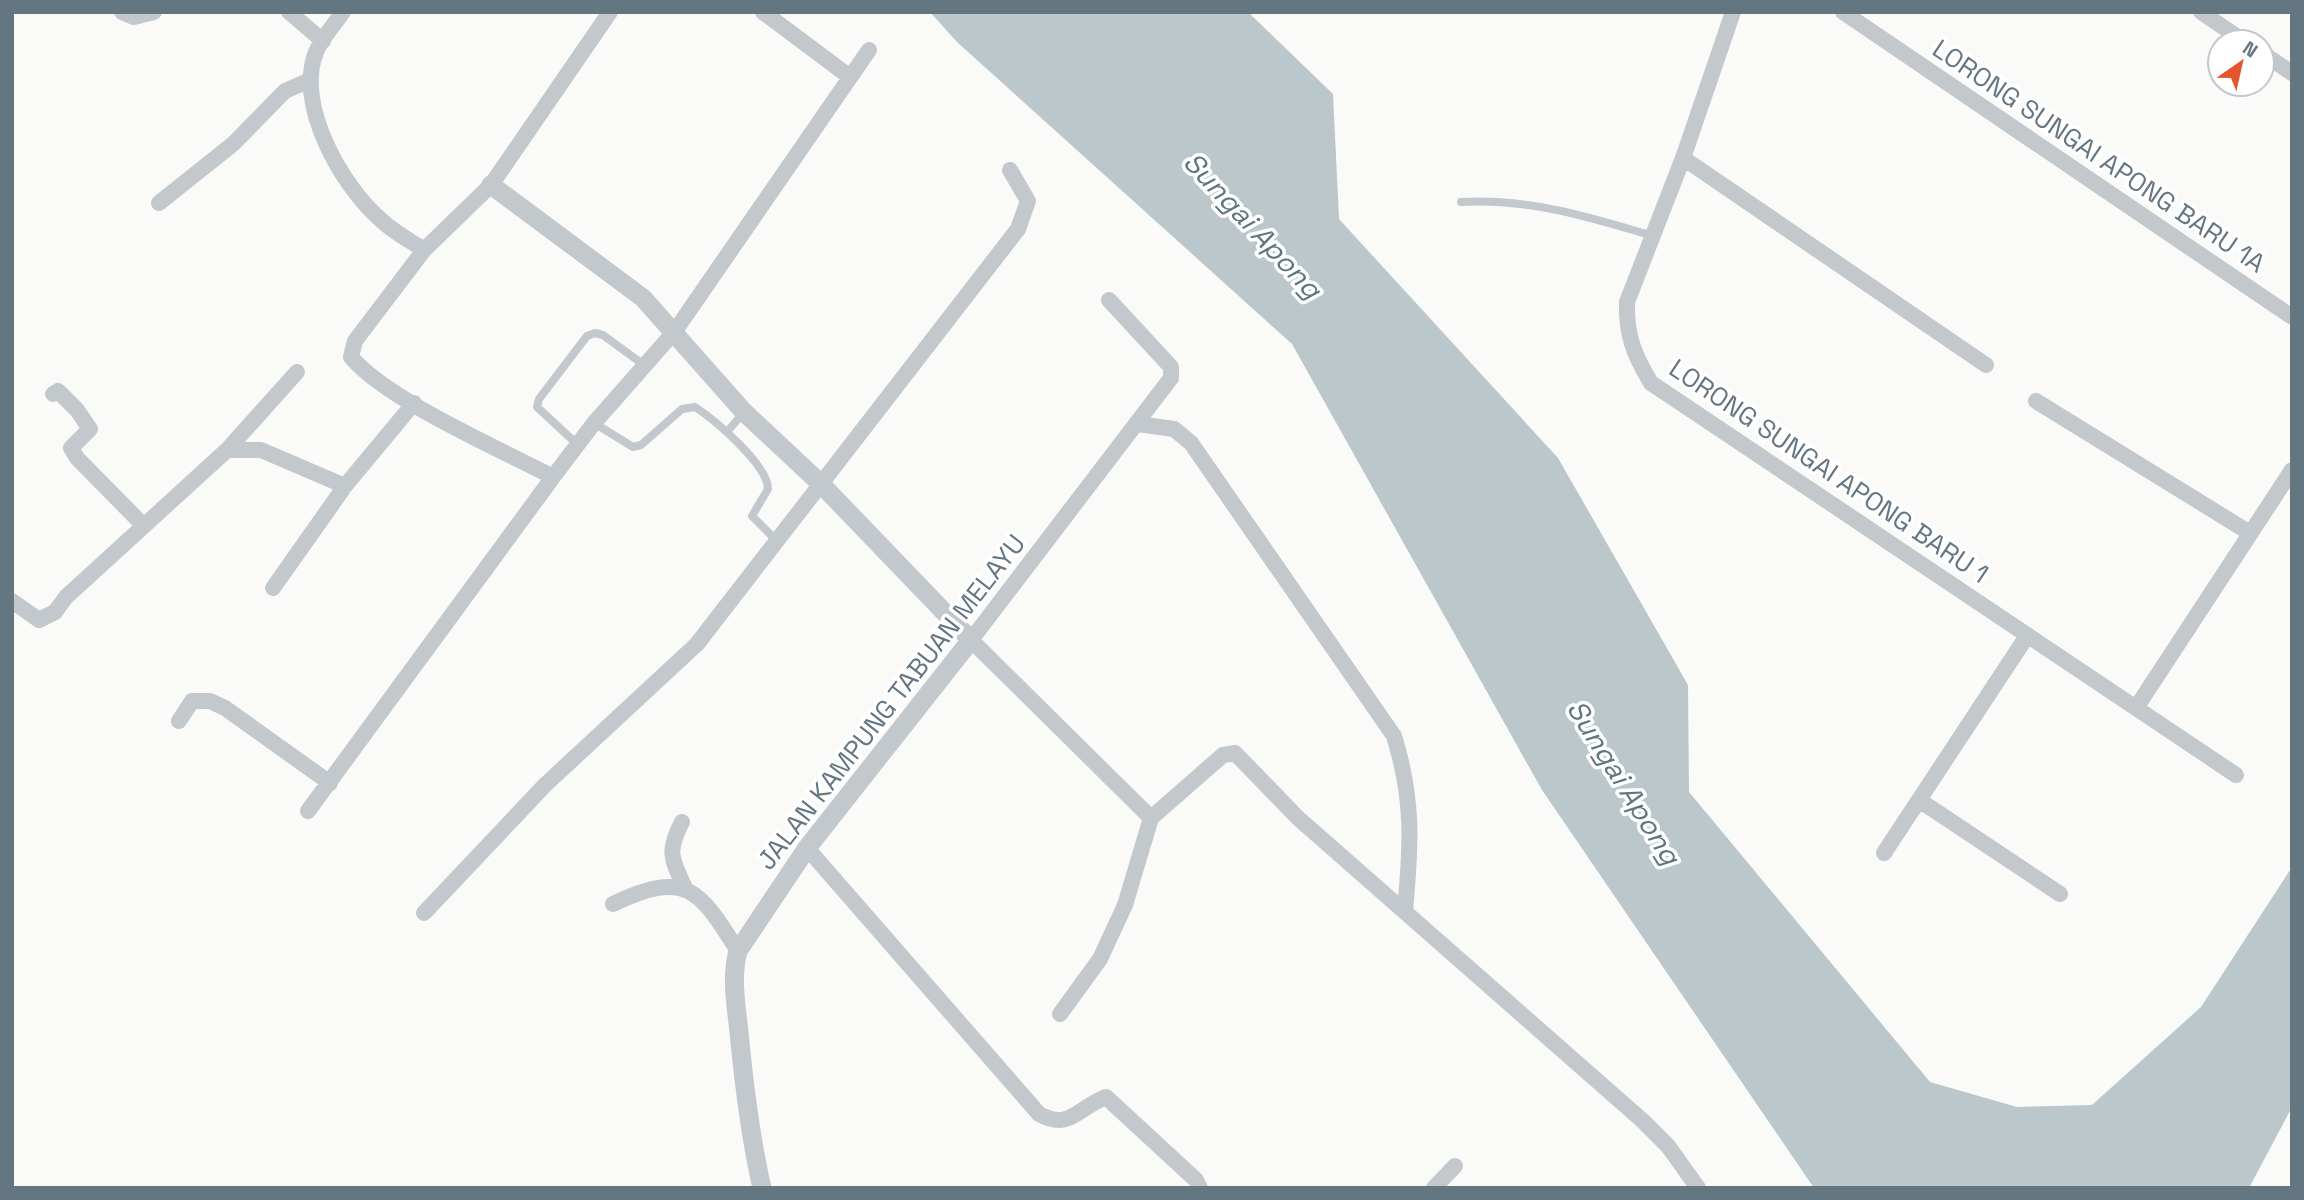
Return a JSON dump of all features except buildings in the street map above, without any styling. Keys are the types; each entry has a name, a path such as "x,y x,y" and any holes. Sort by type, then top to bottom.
{"street":[{"path":"121,12 134,17 153,12"},
{"path":"289,12 323,41"},
{"path":"343,12 316,52 310,80 315,116 344,178 380,219 424,250"},
{"path":"552,477 414,403 362,370 351,357 355,341 424,250 491,185 610,12"},
{"path":"764,12 850,78"},
{"name":"LORONG SUNGAI APONG BARU 1","path":"1733,12 1683,158 1627,302 1626,328 1633,354 1651,383 2236,775"},
{"name":"LORONG SUNGAI APONG BARU 1A","path":"1843,12 2292,317"},
{"path":"2201,12 2224,28"},
{"path":"308,811 552,477 594,423 675,331 869,50"},
{"path":"2276,62 2292,73"},
{"path":"159,203 233,144 285,91 310,80"},
{"path":"1683,158 1986,365"},
{"path":"424,913 545,785 697,644 778,542 1018,229 1028,201 1010,170"},
{"path":"491,185 643,298 744,412 822,485 971,640 1151,818"},
{"name":"JALAN KAMPUNG TABUAN MELAYU","path":"762,1188 747,1126 735,992 738,951 807,848 1138,424 1172,374 1171,367 1109,300"},
{"path":"12,601 39,620 55,612 66,597 227,450 297,372"},
{"path":"53,394 58,391 66,397 90,429 71,448 77,458 144,526"},
{"path":"2036,401 2250,533"},
{"path":"273,588 345,486 414,403"},
{"path":"1138,424 1174,429 1191,443 1394,736 1405,771 1412,836 1405,911"},
{"path":"227,450 261,450 345,486"},
{"path":"2136,708 2292,470"},
{"path":"1884,853 2027,636"},
{"path":"179,721 192,701 210,701 225,708 330,783"},
{"path":"1060,1014 1100,959 1139,866 1151,818 1223,755 1235,753 1298,818 1643,1121 1668,1146 1698,1188"},
{"path":"1919,800 2060,894"},
{"path":"682,822 671,843 672,860 685,888"},
{"path":"807,848 1039,1114 1051,1121 1066,1122 1091,1103 1106,1097 1196,1180 1200,1188"},
{"path":"613,904 640,891 663,886 685,888 702,898 738,951"},
{"path":"1434,1188 1455,1166"}],"lane":[{"path":"1461,202 1510,202 1582,215 1653,236"},
{"path":"578,445 537,407 539,399 587,336 595,332 603,335 644,365"},
{"path":"594,423 633,447 641,446 682,409 695,407 727,432 765,475 768,489 752,516 778,542"},
{"path":"727,432 744,412"}],"water":[{"name":"Sungai Apong","path":"930,12 1248,12 1333,94 1339,219 1558,458 1688,685 1689,792 1930,1082 2017,1107 2092,1105 2201,1007 2292,867 2292,1107 2249,1188 1814,1188 1542,790 1292,344 957,42"}]}
